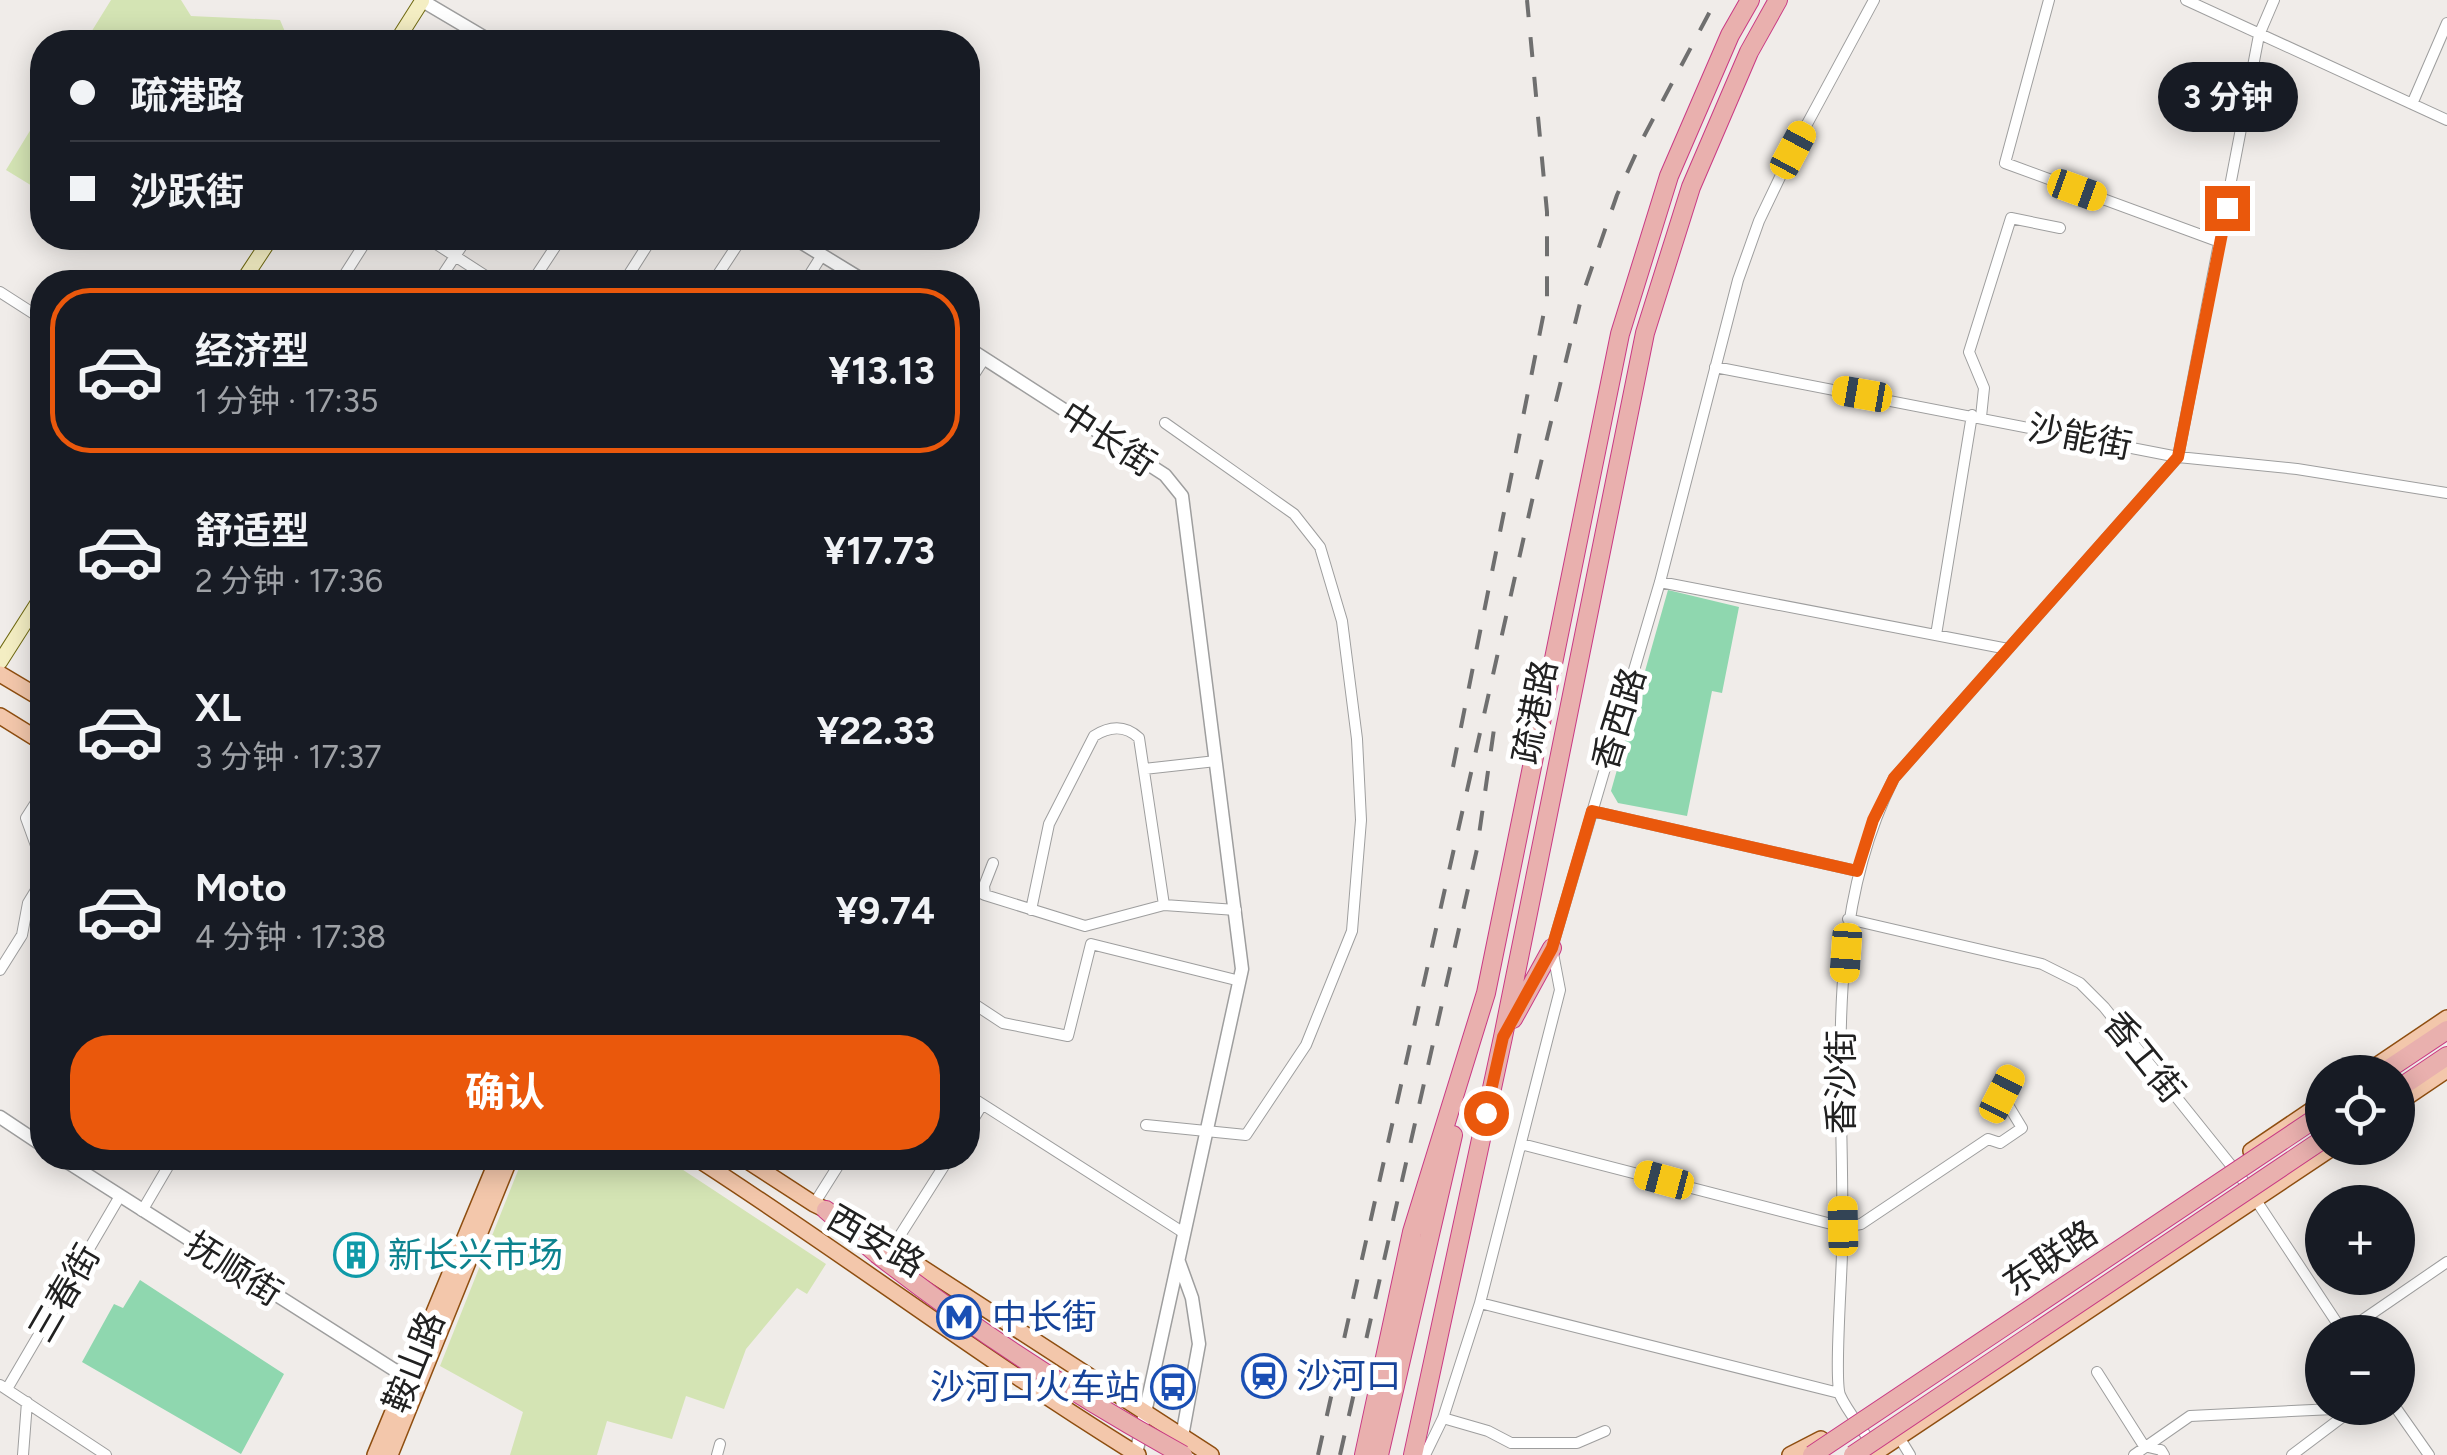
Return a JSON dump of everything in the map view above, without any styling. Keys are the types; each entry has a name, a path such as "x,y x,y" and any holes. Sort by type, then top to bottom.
{"highway":[{"path":"1379,1455 1486,993 1620,334 1669,176 1730,35 1750,0"},
{"name":"疏港路","path":"1414,1455 1503,1037 1644,333 1692,187 1749,52 1778,0"},
{"path":"1503,1037 1552,948"},
{"path":"1364,1455 1412,1232 1486,993"},
{"path":"2410,1055 2447,1030"},
{"path":"2415,1078 2447,1056"},
{"name":"东联路","path":"1800,1454 2305,1125"},
{"name":"东联路","path":"1854,1455 2305,1151"},
{"path":"820,1207 885,1251 950,1310 1126,1423 1193,1453"}],"main road":[{"path":"403,30 422,0"},
{"path":"0,662 30,615"},
{"path":"0,674 30,692"},
{"path":"2,719 30,735"},
{"path":"2392,1055 2447,1018"},
{"path":"2415,1092 2447,1070"},
{"path":"1800,1454 2305,1114"},
{"path":"1874,1453 2306,1165"},
{"name":"鞍山路","path":"375,1455 493,1170"},
{"name":"鞍山路","path":"390,1455 505,1170"},
{"name":"西安路","path":"714,1170 850,1260 957,1338 1137,1454"},
{"name":"西安路","path":"762,1170 820,1207"},
{"name":"西安路","path":"885,1251 1146,1410 1182,1435 1193,1453"}],"street":[{"path":"422,0 471,30"},
{"name":"香西路","path":"1426,1455 1443,1418 1480,1303 1560,990 1552,948 1660,582 1738,280 1759,221 1793,150 1874,0"},
{"path":"2049,0 2005,163 2220,242"},
{"path":"2186,0 2447,120"},
{"path":"2178,457 2259,35 2274,0"},
{"path":"2412,104 2447,23"},
{"path":"1936,635 1984,388 1969,352 2011,218 2060,228"},
{"path":"446,250 477,270"},
{"path":"446,270 459,250"},
{"path":"814,250 846,270"},
{"path":"813,270 822,255"},
{"path":"0,292 30,311"},
{"name":"中长街","path":"980,356 1165,476 1182,496 1242,969 1137,1454"},
{"path":"980,365 984,359"},
{"name":"沙能街","path":"1716,367 2178,457 2447,493"},
{"path":"1146,1125 1246,1135 1306,1045 1352,931 1361,820 1342,621 1320,547 1294,514 1164,423"},
{"name":"香沙街","path":"1839,1393 1843,1226 1839,1054 1848,919 1857,871 1873,820 1894,778 2178,457"},
{"path":"1660,582 2008,649"},
{"path":"1032,910 1049,824 1094,736 1116,727 1131,730 1139,738 1164,905"},
{"path":"1144,768 1216,761"},
{"path":"1592,811 1857,871"},
{"path":"985,895 984,886 993,863"},
{"path":"980,892 1085,926 1164,905 1236,910"},
{"path":"0,970 22,935 30,900"},
{"name":"香工街","path":"1848,919 2042,964 2080,982 2231,1165 2333,1315"},
{"path":"980,1008 1003,1024 1068,1036 1091,944 1240,981"},
{"path":"1521,1144 1843,1226 1861,1224 1988,1139 2000,1143 2022,1128 2002,1094 2012,1074"},
{"path":"980,1107 982,1104 1184,1233"},
{"path":"0,1117 30,1137"},
{"name":"抚顺街","path":"80,1170 407,1378"},
{"path":"142,1211 166,1170"},
{"path":"820,1207 837,1170"},
{"path":"885,1251 941,1170"},
{"name":"三春街","path":"4,1387 120,1196"},
{"path":"1178,1260 1192,1298 1200,1344 1182,1435"},
{"path":"2369,1315 2447,1262"},
{"path":"1480,1303 1839,1393 1874,1453"},
{"path":"2097,1372 2144,1446 2164,1455"},
{"path":"4,1387 106,1455"},
{"path":"23,1455 27,1402"},
{"path":"2134,1455 2190,1416 2305,1410"},
{"path":"1186,1414 1193,1453"},
{"path":"1443,1418 1488,1430 1512,1444 1577,1443 1604,1431"},
{"path":"2292,1455 2332,1425"},
{"path":"2408,1425 2429,1455"},
{"path":"1899,1437 1910,1455"}],"green space":[{"path":"111,0 181,0 191,16 280,20 284,30 92,30"},
{"path":"30,131 30,185 6,170"},
{"path":"1668,590 1739,607 1722,693 1712,691 1687,816 1618,803 1611,791"},
{"path":"518,1170 683,1170 826,1264 807,1294 797,1288 746,1349 724,1409 686,1396 672,1439 607,1421 597,1455 510,1455 523,1412 440,1366"},
{"path":"140,1280 284,1374 241,1454 82,1362 114,1304 123,1308"}],"railway":[{"path":"1453,767 1547,297 1547,212 1527,0"},
{"path":"1318,1455 1536,483 1581,299 1617,195 1716,0"},
{"path":"1340,1455 1477,849 1494,729"}],"place":[{"name":"新长兴市场","path":"356,1255"},
{"name":"中长街","path":"959,1317"},
{"name":"沙河口","path":"1264,1376"},
{"name":"沙河口火车站","path":"1173,1387"}],"route":[{"path":"1486,1113 1503,1037 1552,948 1592,811 1857,871 1873,820 1894,778 2178,457 2227,208"}]}
